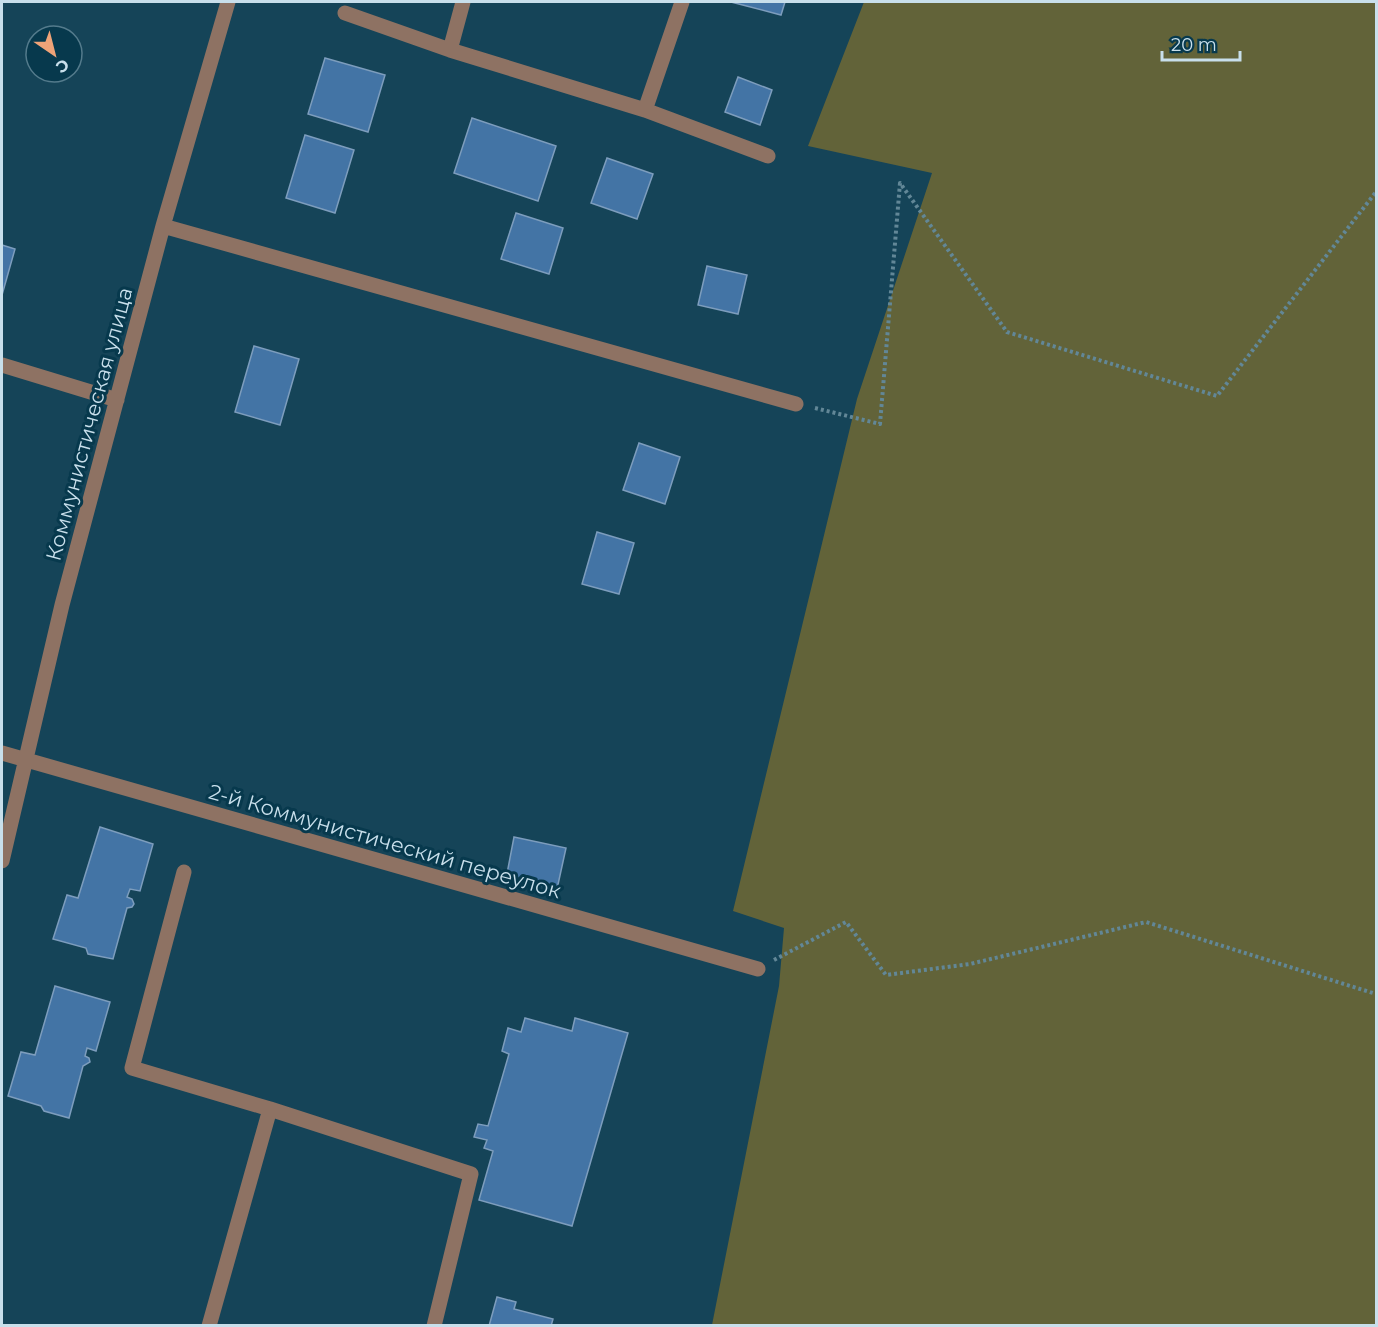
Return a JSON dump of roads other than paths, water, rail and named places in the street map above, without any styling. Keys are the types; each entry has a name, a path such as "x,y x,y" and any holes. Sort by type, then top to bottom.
{"street":[{"name":"Коммунистическая улица","path":"2,861 62,605 163,226 228,2"},
{"path":"450,50 463,2"},
{"path":"645,110 682,2"},
{"path":"345,13 450,50 645,110 768,156"},
{"path":"163,226 796,404"},
{"path":"2,365 117,400"},
{"name":"2-й Коммунистический переулок","path":"2,753 758,969"},
{"path":"184,872 132,1068 270,1109 471,1174 434,1326"},
{"path":"209,1326 270,1109"}]}
